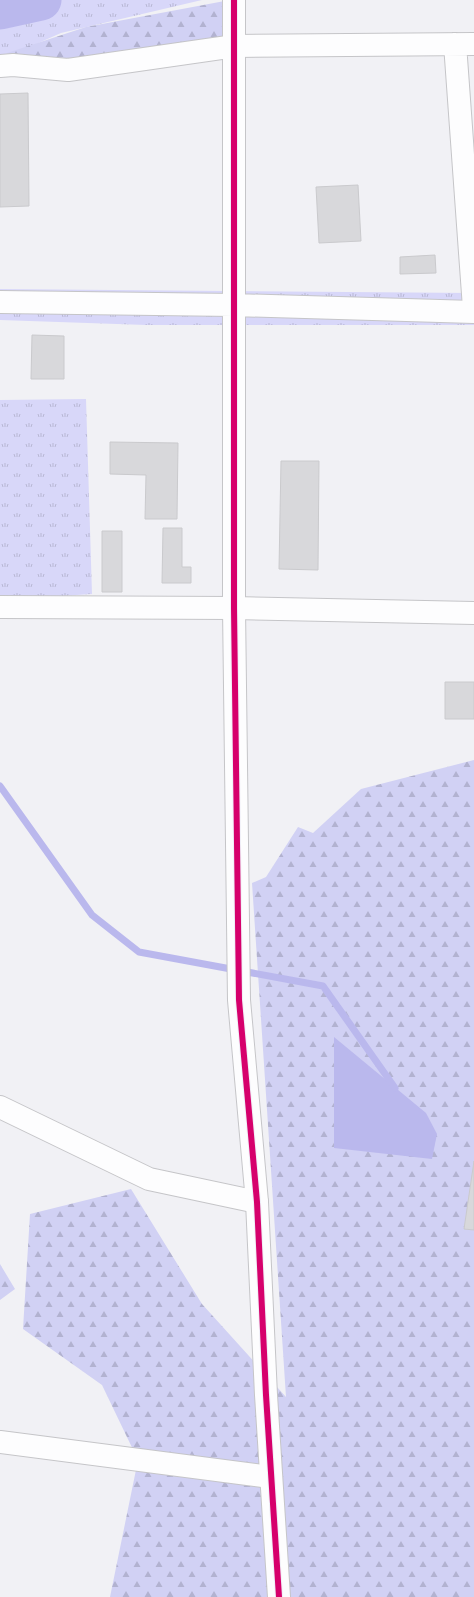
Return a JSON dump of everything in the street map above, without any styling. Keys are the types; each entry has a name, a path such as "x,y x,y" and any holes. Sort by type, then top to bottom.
{"street":[{"path":"234,0 234,608 239,1000 257,1202 271,1477 279,1597"},
{"path":"0,66 13,65 68,70 235,46 464,44 474,308"},
{"path":"0,302 234,305 474,312"},
{"path":"0,607 234,608 474,613"},
{"path":"0,1107 149,1179 257,1202"},
{"path":"0,1442 271,1477"}],"green space":[{"path":"0,0 202,0 61,33 0,60"},
{"path":"230,0 235,46 13,65 7,53 86,27"},
{"path":"0,289 474,293 474,325 146,325 0,320"},
{"path":"86,399 92,594 0,600 0,400"},
{"path":"474,760 474,1597 110,1597 138,1460 102,1385 23,1329 30,1214 131,1189 202,1304 286,1397 252,883 266,877 298,827 313,833 361,789"},
{"path":"0,1264 15,1289 0,1300"}],"shaded area":[{"path":"334,1037 426,1113 437,1134 432,1159 334,1148"}],"building":[{"path":"28,93 29,206 0,207 0,94"},
{"path":"358,185 361,241 319,243 316,187"},
{"path":"435,255 436,273 400,274 400,257"},
{"path":"32,335 64,336 64,379 31,379"},
{"path":"110,442 178,443 177,519 145,519 146,475 110,474"},
{"path":"281,461 319,461 318,570 279,569"},
{"path":"163,528 182,528 182,567 191,567 191,583 162,583"},
{"path":"102,531 122,531 122,592 102,592"},
{"path":"445,682 474,682 474,719 445,719"},
{"path":"474,1161 474,1230 464,1229"}],"waterway":[{"path":"0,9 41,0"},
{"path":"0,786 92,915 139,952 323,986 395,1088"}],"cycle path":[{"path":"234,0 234,608 239,1000 257,1202 266,1395 279,1597"}]}
